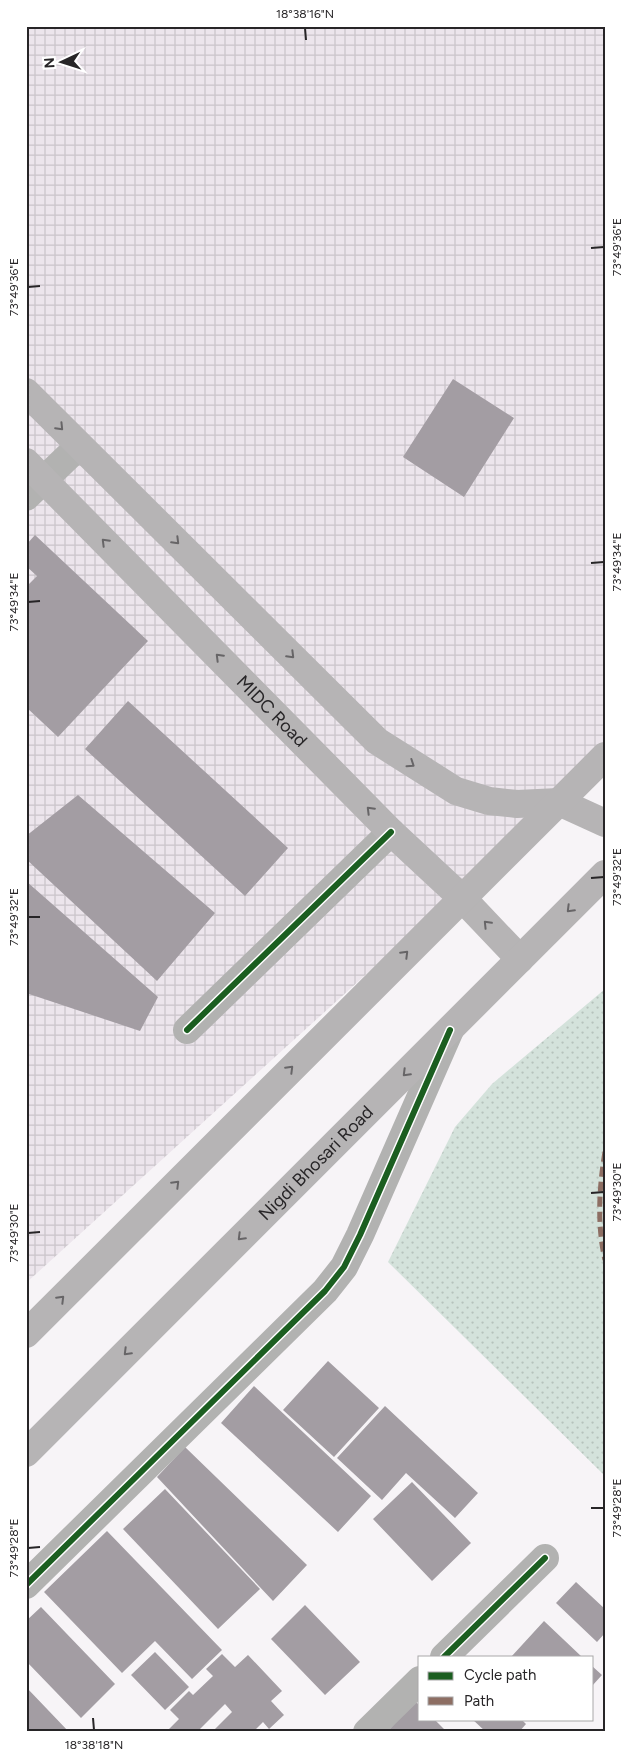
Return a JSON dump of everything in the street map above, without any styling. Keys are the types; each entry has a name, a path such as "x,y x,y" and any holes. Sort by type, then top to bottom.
{"main road":[{"path":"26,392 377,741 456,791 489,801 517,804 559,802 605,823"},
{"name":"MIDC Road","path":"32,479 391,832 462,898 520,959"},
{"path":"26,1334 605,756"},
{"name":"Nigdi Bhosari Road","path":"26,1453 605,874"}],"street":[{"path":"32,479 79,446"},
{"path":"187,1030 391,832"},
{"path":"26,1585 325,1291 344,1267 360,1235 450,1030"},
{"path":"445,1656 545,1558"},
{"path":"367,1732 418,1682"}],"shaded area":[{"path":"26,26 605,26 605,753 567,792 26,1283"},
{"path":"605,989 605,1476 388,1262 455,1127 492,1084"}],"building":[{"path":"453,379 514,418 464,497 403,457"},
{"path":"35,535 148,641 58,737 26,707 26,587 37,576 26,566 26,545"},
{"path":"128,701 288,848 245,896 85,749"},
{"path":"78,795 215,913 157,981 26,859 26,836"},
{"path":"26,881 158,997 140,1031 26,993"},
{"path":"328,1361 379,1408 334,1457 283,1410"},
{"path":"254,1386 371,1496 338,1532 221,1423"},
{"path":"385,1406 478,1493 455,1518 406,1473 382,1500 337,1458"},
{"path":"185,1447 307,1565 273,1601 157,1477"},
{"path":"412,1482 471,1543 432,1581 373,1519"},
{"path":"165,1489 260,1589 218,1629 123,1529"},
{"path":"107,1531 222,1650 192,1679 155,1641 122,1673 44,1592"},
{"path":"576,1582 605,1609 605,1633 597,1642 556,1603"},
{"path":"305,1605 360,1662 325,1695 271,1639"},
{"path":"41,1607 115,1684 81,1718 26,1661 26,1621"},
{"path":"544,1621 581,1656 512,1656"},
{"path":"155,1652 189,1687 165,1710 131,1675"},
{"path":"222,1654 235,1667 248,1655 282,1691 271,1701 284,1715 269,1729 263,1722 253,1732 212,1732 232,1712 225,1704 197,1732 172,1732 169,1729 179,1719 170,1710 189,1691 193,1695 213,1676 206,1669"},
{"path":"594,1668 602,1675 594,1684"},
{"path":"26,1687 69,1732 26,1732"},
{"path":"415,1701 418,1704 418,1720 435,1720 447,1732 387,1732"},
{"path":"473,1720 522,1720 526,1724 519,1732 486,1732"}],"marked path":[{"path":"605,1152 600,1206 602,1247 605,1260"}],"cycle path":[{"path":"187,1030 391,832"},
{"path":"26,1585 325,1291 344,1267 360,1235 450,1030"},
{"path":"445,1656 545,1558"}]}
